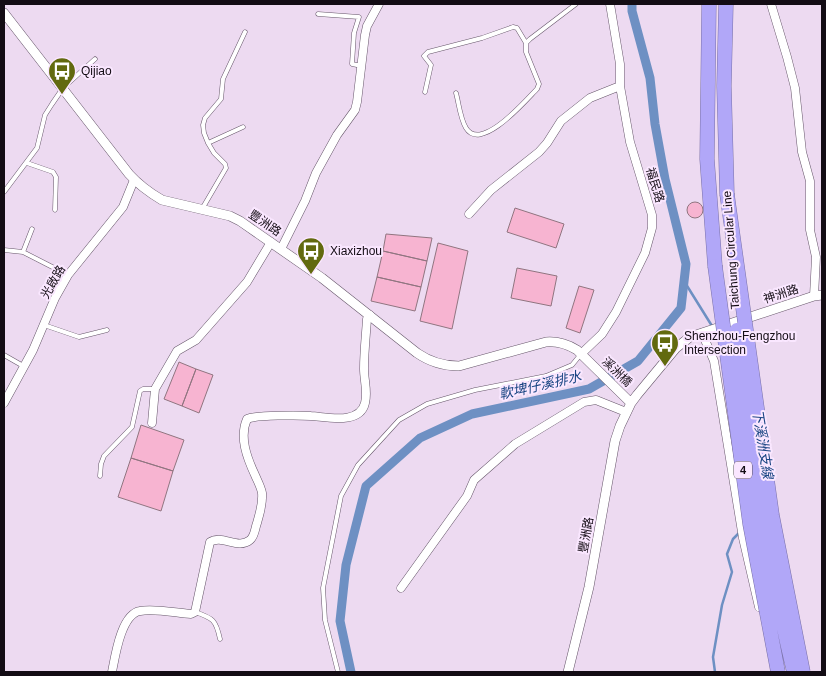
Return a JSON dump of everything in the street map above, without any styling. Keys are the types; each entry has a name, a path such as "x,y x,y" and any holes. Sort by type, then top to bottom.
{"highway":[{"name":"Taichung Circular Line","path":"709,4 707,159 715,266 750,524 776,672"},
{"name":"Taichung Circular Line","path":"726,4 724,86 731,272 744,397 778,607 794,672"},
{"path":"728,194 772,515 803,672"},
{"path":"715,266 718,358 740,519 770,672"}],"street":[{"path":"281,249 305,202 316,173 355,110 362,66 364,35 379,4"},
{"name":"福民路","path":"583,356 602,334 616,312 646,252 652,228 652,215 630,142 620,86 620,64 610,4"},
{"path":"771,4 794,88 802,152 810,181 810,230 816,257 818,296"},
{"name":"豐洲路","path":"4,13 134,180 146,190 162,200 235,218 322,278 424,358 446,365 459,366 552,342 568,345 583,356"},
{"path":"469,214 491,190 539,152 561,121 590,98 620,86"},
{"name":"光啟路","path":"4,403 25,367 55,298 68,275 123,207 134,180"},
{"path":"152,424 154,390 178,351 196,340 247,282 271,242"},
{"name":"神洲路","path":"631,403 676,348 690,337 818,296"},
{"path":"112,672 123,629 132,614 142,610 190,614 195,612 210,542 216,539 240,543 248,542 252,538 262,510 261,489 249,463 244,443 244,430 247,419 260,416 349,417 360,412 365,402 366,319 370,315"},
{"path":"702,332 714,362 740,523 776,672"},
{"name":"溪洲橋","path":"583,356 631,403"},
{"path":"401,588 467,496 474,480 516,444 584,402 596,400 626,412"},
{"name":"豐洲路","path":"568,672 589,587 615,441 631,403"}],"lane":[{"path":"526,43 576,4"},
{"path":"318,14 359,17 354,33 352,64 362,66"},
{"path":"425,92 431,64 424,56 428,52 482,38 513,27 517,28 526,43 526,52 539,84 538,89 490,131 478,135 468,131 456,93"},
{"path":"202,209 226,168 226,164 214,153 208,143 204,133 204,122 221,99 223,79 245,32"},
{"path":"4,192 37,148 48,109 63,88 95,58"},
{"path":"208,143 243,127"},
{"path":"27,162 53,172 56,177 55,210"},
{"path":"24,252 32,229"},
{"path":"4,250 24,252 68,275"},
{"path":"44,325 79,337 107,330"},
{"path":"4,355 25,367"},
{"path":"338,672 326,620 323,588 341,496 358,465 399,420 427,404 475,390 546,376 572,366 583,356"},
{"path":"100,476 104,456 132,427 140,391 143,389 154,390"},
{"path":"195,612 210,617 217,626 220,639"}],"building":[{"path":"695,202 703,210 695,218 687,210"},
{"path":"515,208 564,224 556,248 507,232"},
{"path":"386,234 432,238 427,261 383,251"},
{"path":"438,243 468,251 452,329 420,321"},
{"path":"383,251 427,261 421,287 377,277"},
{"path":"517,268 557,276 551,306 511,298"},
{"path":"377,277 421,287 415,311 371,301"},
{"path":"579,286 594,290 580,333 566,328"},
{"path":"179,362 196,369 182,406 164,399"},
{"path":"196,369 213,375 199,413 182,406"},
{"path":"141,425 184,440 173,471 131,458"},
{"path":"131,458 173,471 161,511 118,497"}],"waterway":[{"name":"軟埤仔溪排水","path":"351,672 340,621 346,565 366,486 420,438 472,414 589,389 638,361 681,308 686,264 665,179 655,124 650,78 632,11 632,4"},
{"name":"下溪洲支線","path":"684,281 712,326"},
{"name":"下溪洲支線","path":"715,672 713,657 722,605 732,572 727,554 733,539 741,531"}],"place":[{"name":"Qijiao","path":"62,95"},
{"name":"Xiaxizhou","path":"311,275"},
{"name":"Shenzhou-Fengzhou Intersection","path":"665,367"}]}
